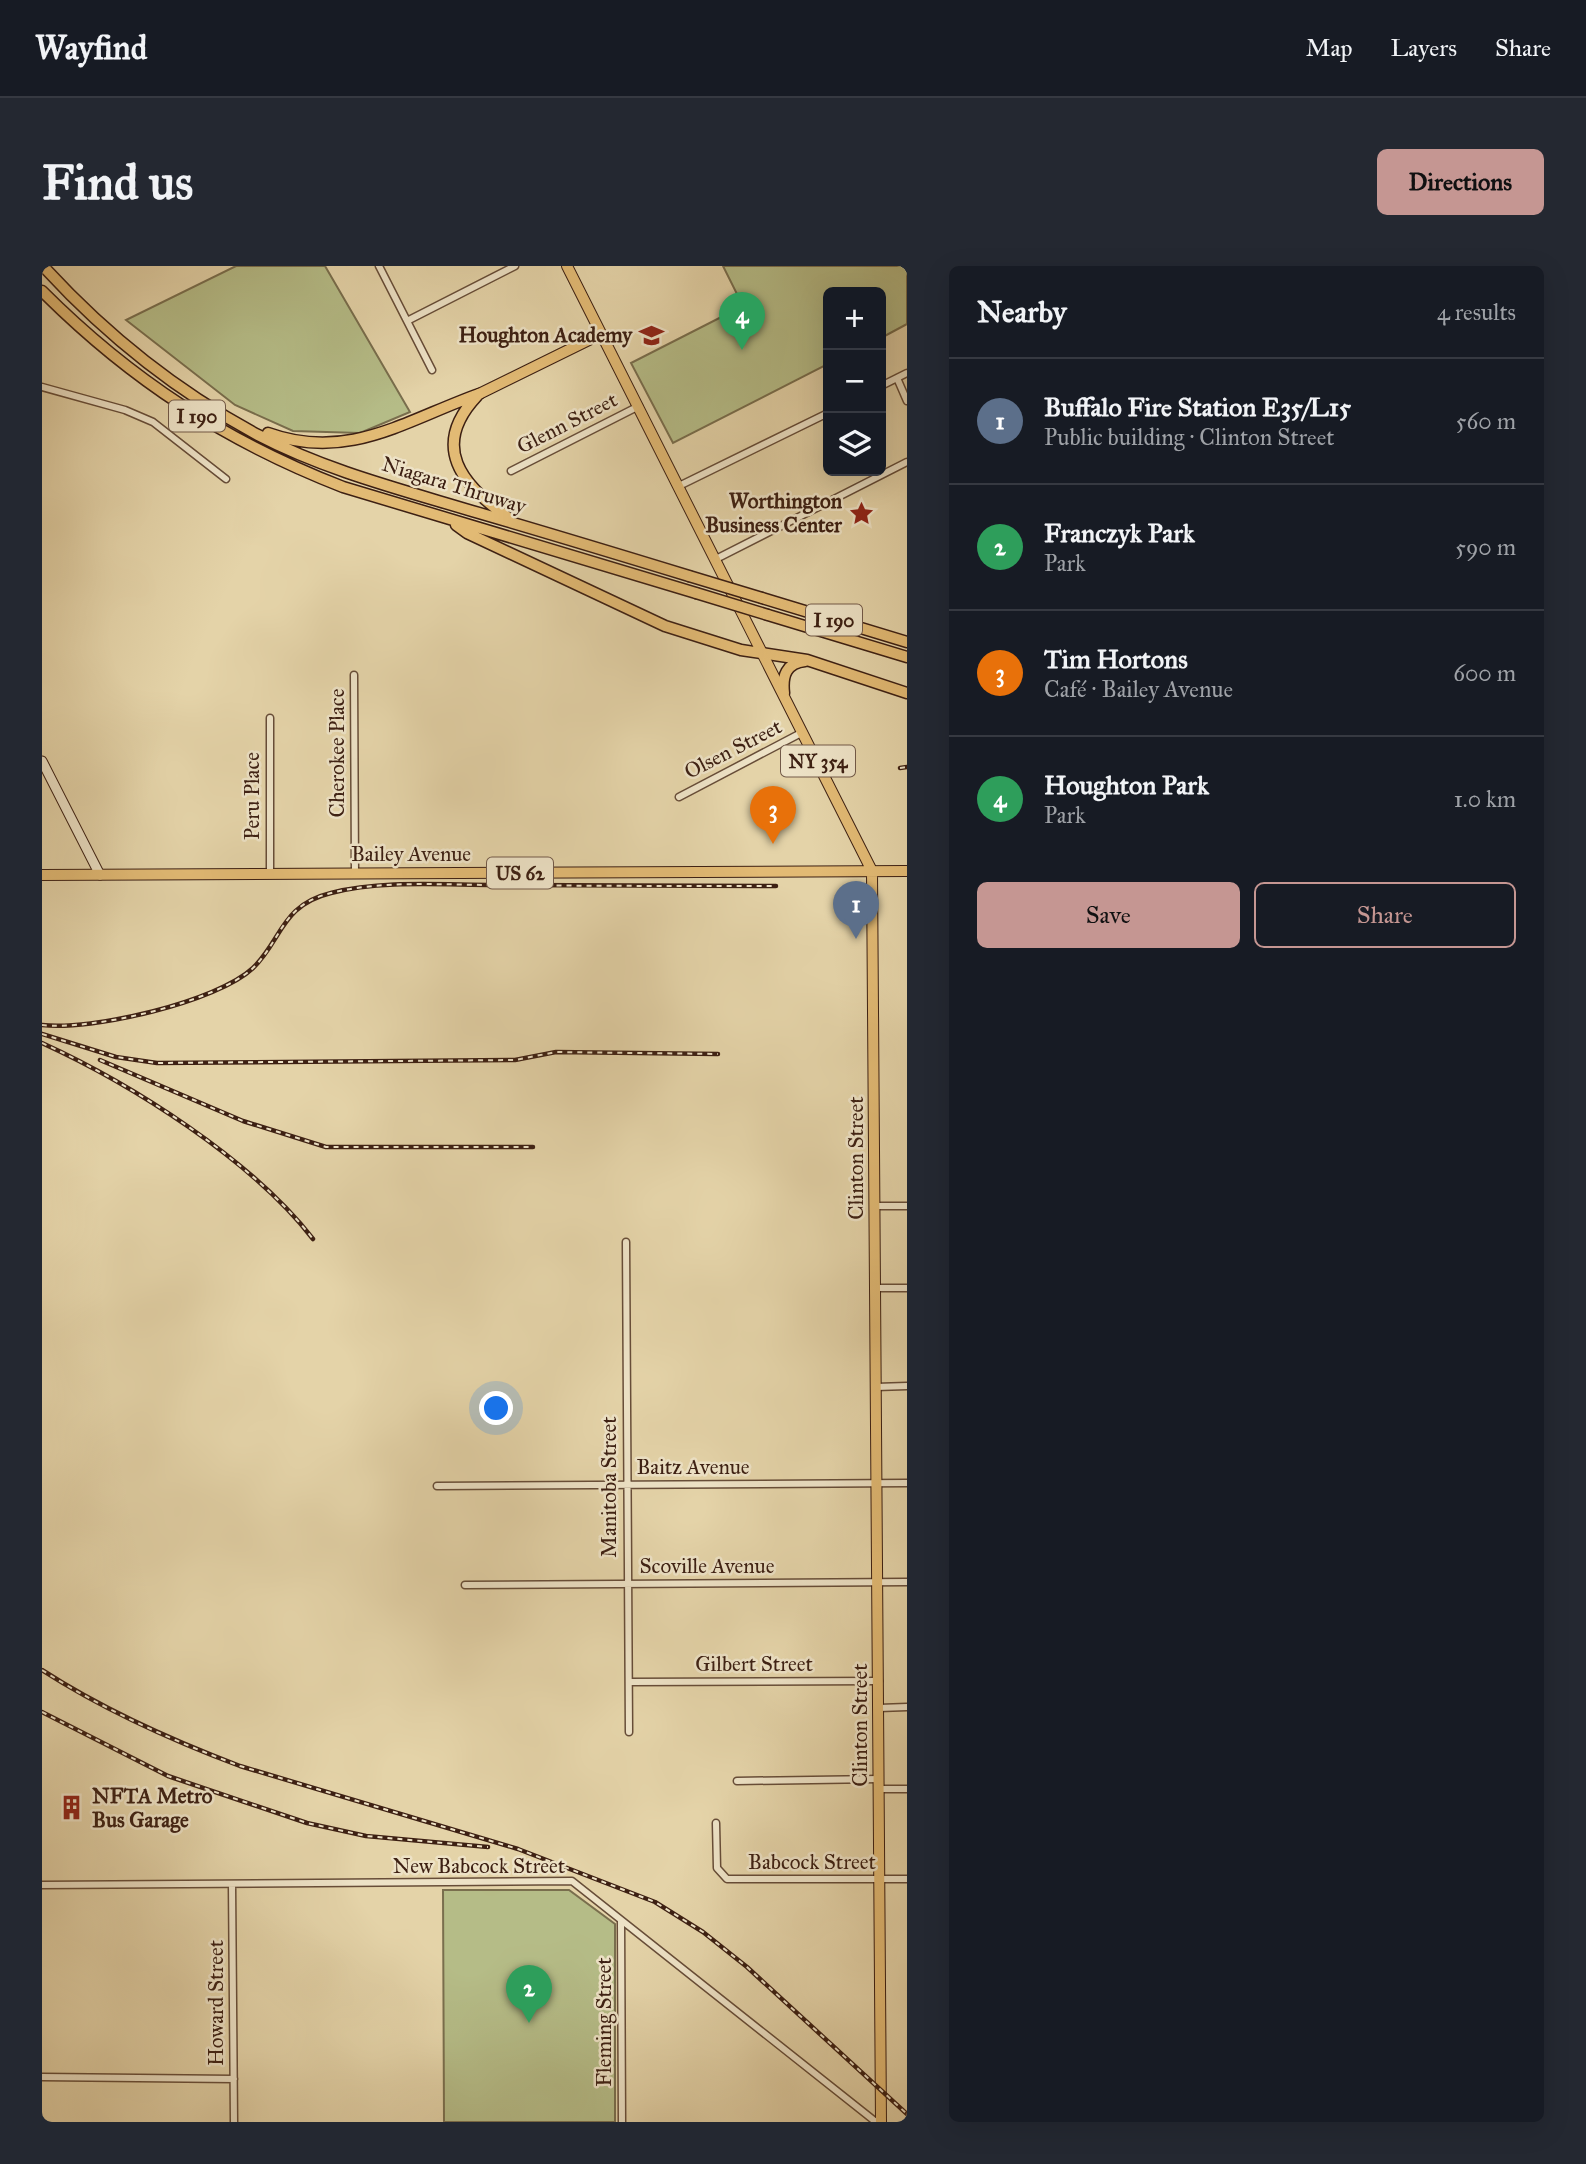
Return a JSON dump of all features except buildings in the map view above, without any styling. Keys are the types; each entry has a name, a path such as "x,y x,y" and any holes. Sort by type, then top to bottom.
{"highway":[{"name":"Niagara Thruway","path":"43,266 75,301 170,381 233,421 334,469 907,642"},
{"name":"Niagara Thruway","path":"42,291 120,363 163,395 223,432 300,470 449,519 907,657"},
{"path":"233,421 286,438 338,444 390,432 479,394"},
{"path":"479,394 456,422 453,444 456,458 472,490 519,524"},
{"path":"449,519 467,533 631,612 708,641 741,650 807,660 907,693"},
{"path":"784,693 783,675 789,666 807,660"}],"main road":[{"name":"Clinton Street","path":"567,266 872,871 880,1879 878,2122"},
{"path":"479,394 601,334"},
{"name":"Bailey Avenue","path":"42,875 907,871"}],"street":[{"path":"379,266 432,370"},
{"path":"407,321 515,266"},
{"path":"886,384 907,373"},
{"path":"897,379 907,401"},
{"path":"42,387 125,410 153,422 226,480"},
{"name":"Glenn Street","path":"510,471 639,406"},
{"path":"679,486 826,413"},
{"path":"716,559 907,462"},
{"name":"Cherokee Place","path":"354,675 355,873"},
{"name":"Peru Place","path":"270,718 270,874"},
{"name":"Olsen Street","path":"679,797 803,732"},
{"path":"42,761 100,874"},
{"path":"875,1206 907,1206"},
{"name":"Manitoba Street","path":"626,1242 629,1732"},
{"path":"875,1288 907,1288"},
{"path":"876,1387 907,1386"},
{"name":"Baitz Avenue","path":"437,1486 907,1483"},
{"name":"Scoville Avenue","path":"464,1585 907,1582"},
{"name":"Gilbert Street","path":"629,1682 879,1681"},
{"path":"879,1708 907,1707"},
{"path":"737,1781 879,1784 907,1789"},
{"name":"Babcock Street","path":"716,1823 718,1868 720,1873 731,1880 907,1879"},
{"name":"New Babcock Street","path":"42,1885 572,1881 878,2122"},
{"name":"Howard Street","path":"232,1884 234,2122"},
{"name":"Fleming Street","path":"621,1921 622,2122"},
{"path":"42,2077 234,2079"}],"green space":[{"path":"236,266 325,266 410,412 360,433 293,431 235,405 126,320"},
{"path":"723,266 907,266 907,324 886,335 886,287 823,287 823,367 673,443 631,363 743,306"},
{"path":"443,1890 569,1890 615,1924 615,2122 444,2122"}],"railway":[{"path":"900,768 907,767"},
{"path":"42,1025 64,1026 121,1019 183,1003 212,992 253,968 284,924 302,906 331,893 351,889 412,884 776,886"},
{"path":"42,1034 116,1057 157,1063 515,1060 556,1052 718,1054"},
{"path":"42,1043 151,1102 224,1153 258,1181 313,1239"},
{"path":"100,1060 243,1121 326,1147 533,1147"},
{"path":"42,1670 138,1723 240,1766 518,1849 655,1902 703,1932 747,1967 907,2114"},
{"path":"42,1712 168,1776 307,1823 366,1836 488,1847"}],"place":[{"name":"Houghton Academy","path":"652,335"},
{"name":"Houghton Park","path":"742,350"},
{"name":"Worthington Business Center","path":"862,513"},
{"name":"Tim Hortons","path":"773,844"},
{"name":"Buffalo Fire Station E35/L15","path":"856,939"},
{"name":"NFTA Metro Bus Garage","path":"72,1808"},
{"name":"Franczyk Park","path":"529,2023"}]}
